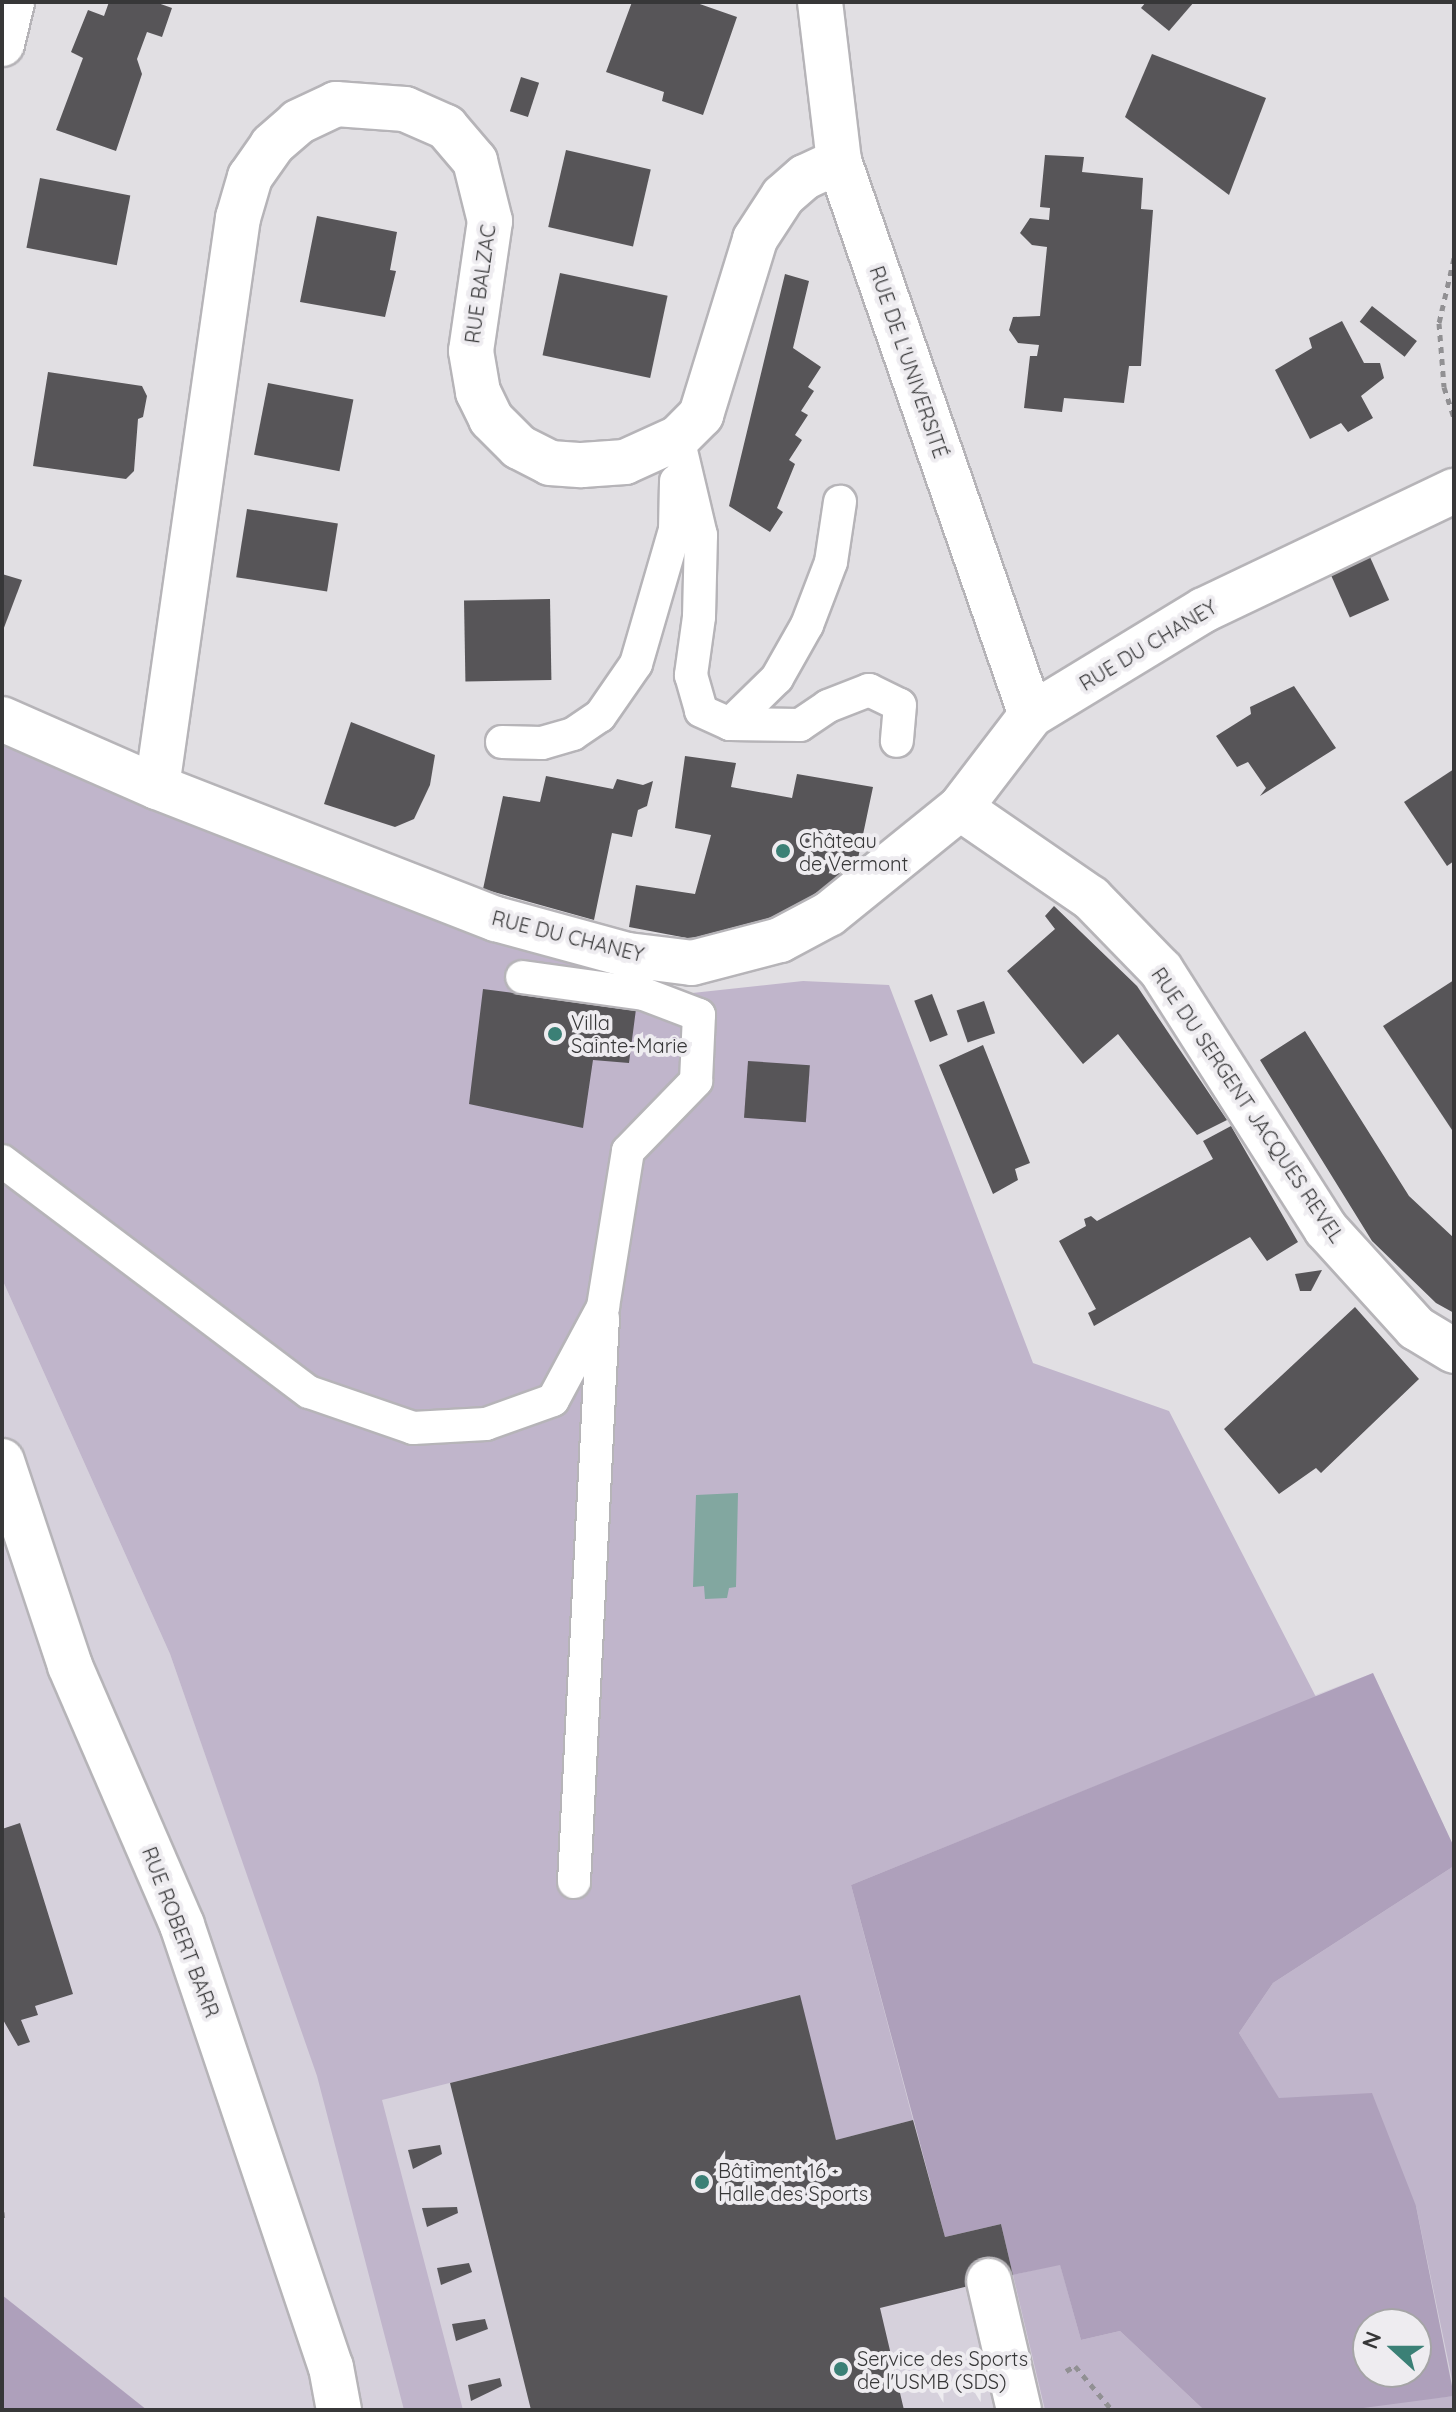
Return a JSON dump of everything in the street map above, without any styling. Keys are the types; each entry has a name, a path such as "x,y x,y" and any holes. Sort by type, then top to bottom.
{"street":[{"path":"2,44 12,2"},
{"name":"RUE DE L'UNIVERSITÉ","path":"820,2 839,161 1031,715"},
{"name":"RUE BALZAC","path":"157,787 238,218 250,177 272,145 298,122 336,104 405,109 446,127 475,161 490,221 471,351 478,392 491,419 519,447 550,463 582,465 625,462 678,438 701,415 755,239 783,196 805,177 839,161"},
{"name":"RUE DU CHANEY","path":"2,719 157,787 496,919 628,955 692,963 780,940 829,914 960,808 1031,715 1204,610 1454,491"},
{"name":"RUE DU SERGENT JACQUES REVEL","path":"960,808 1091,898 1161,970 1326,1229 1416,1328 1454,1351"},
{"name":"RUE ROBERT BARR","path":"2,1461 70,1666 182,1925 331,2367 339,2410"},
{"path":"989,2281 1019,2410"}],"lane":[{"path":"678,438 701,535 699,617 691,675 701,711 730,724 800,725 828,706 869,690 900,705 897,741"},
{"path":"502,742 542,743 573,734 600,716 636,664 675,530 678,438"},
{"path":"730,724 777,678 807,625 831,562 840,502"},
{"path":"522,977 644,994 699,1015 696,1081 628,1151 603,1307 574,1882"},
{"path":"2,1161 309,1392 413,1428 486,1424 553,1400 603,1307"}],"path":[{"path":"1454,258 1439,323 1444,387 1454,417"},
{"path":"2,2212 3,2222"},
{"path":"1065,2386 1062,2373 1075,2366 1112,2410"}],"shaded area":[{"path":"2,742 56,769 683,994 803,981 889,985 1033,1363 1169,1411 1316,1697 851,1885 913,2120 836,2140 799,1995 382,2100 463,2410 404,2410 317,2076 170,1654 2,1279"},
{"path":"2,1279 170,1654 318,2076 1373,1673 1454,1847 1454,2410 2,2410"},
{"path":"738,1493 736,1587 729,1588 727,1598 705,1599 704,1586 693,1587 696,1495"},
{"path":"1373,1673 1454,1847 1454,1866 1273,1983 1239,2033 1279,2098 1372,2093 1416,2206 1454,2396 1348,2410 1204,2410 1120,2331 1081,2340 1060,2265 1013,2275 1001,2224 945,2237 851,1885"},
{"path":"1454,1866 1454,2389 1416,2206 1279,2099 1239,2033 1273,1983"},
{"path":"1060,2264 1081,2340 1120,2331 1204,2410 1045,2410 1013,2275"},
{"path":"2,2295 147,2410 2,2410"},
{"path":"1454,2396 1454,2410 1348,2410 1357,2406"}],"building":[{"path":"109,2 155,2 172,8 162,37 147,32 137,59 142,74 116,151 56,130 83,58 71,52 88,10 104,16"},
{"path":"632,2 694,2 737,17 703,115 662,101 664,92 606,72"},
{"path":"1146,2 1194,2 1169,31 1141,8"},
{"path":"1152,54 1266,98 1229,195 1125,117"},
{"path":"521,77 539,83 528,117 510,111"},
{"path":"566,150 651,170 633,247 548,227"},
{"path":"1045,155 1084,157 1082,172 1143,178 1141,209 1153,210 1141,366 1129,366 1124,403 1064,398 1062,412 1024,408 1030,356 1037,356 1039,345 1018,343 1009,330 1013,317 1040,316 1047,247 1032,245 1020,233 1030,218 1049,220 1050,208 1040,207"},
{"path":"40,178 130,196 117,265 26,248"},
{"path":"317,216 397,232 390,270 396,271 385,317 300,302"},
{"path":"560,273 668,296 650,378 543,355"},
{"path":"785,274 809,281 793,348 821,367 808,387 814,391 801,411 808,415 795,435 802,440 789,460 795,464 777,508 783,512 770,532 729,506"},
{"path":"1372,306 1417,341 1405,357 1360,322"},
{"path":"1342,321 1364,363 1380,363 1384,378 1361,396 1373,418 1348,432 1341,423 1310,439 1275,370 1312,348 1309,338"},
{"path":"48,372 142,386 147,396 143,417 138,419 134,471 126,479 33,466"},
{"path":"268,383 353,400 339,471 254,455"},
{"path":"247,509 338,523 327,592 236,577"},
{"path":"1370,557 1389,600 1350,617 1331,574"},
{"path":"2,574 22,580 2,633"},
{"path":"550,599 551,680 465,681 464,601"},
{"path":"1294,686 1336,748 1260,796 1266,788 1248,762 1237,767 1216,736 1251,714 1250,707"},
{"path":"351,722 435,755 430,785 414,819 395,827 324,804"},
{"name":"Château de Vermont","path":"685,756 736,763 731,787 792,798 797,774 873,787 856,868 777,930 687,938 629,927 636,885 695,894 711,835 675,828"},
{"path":"1454,769 1454,861 1447,866 1404,802"},
{"path":"546,776 613,789 617,779 643,785 653,781 647,806 638,810 632,837 612,833 594,920 483,889 503,796 540,802"},
{"path":"1054,906 1137,986 1227,1120 1197,1135 1118,1034 1083,1064 1007,971 1055,929 1045,916"},
{"path":"1454,980 1454,1133 1383,1026"},
{"name":"Villa Sainte-Marie","path":"483,989 636,1009 629,1063 593,1060 583,1128 469,1104"},
{"path":"932,994 948,1035 930,1042 914,1001"},
{"path":"984,1001 995,1033 968,1043 957,1010"},
{"path":"1305,1031 1409,1196 1454,1238 1454,1313 1436,1303 1372,1241 1260,1060"},
{"path":"983,1045 1030,1163 1015,1169 1018,1180 993,1194 939,1065"},
{"path":"748,1061 810,1065 806,1122 744,1118"},
{"path":"1231,1126 1298,1242 1267,1261 1250,1237 1094,1326 1088,1313 1096,1309 1059,1241 1086,1226 1084,1219 1091,1216 1097,1221 1213,1159 1203,1141"},
{"path":"1322,1270 1311,1291 1300,1291 1295,1274"},
{"path":"1355,1307 1419,1379 1321,1473 1316,1468 1279,1494 1224,1429"},
{"path":"20,1823 73,1994 35,2006 38,2015 21,2020 30,2042 18,2046 2,2018 2,1829"},
{"name":"Bâtiment 16 - Halle des Sports","path":"800,1995 836,2140 913,2120 945,2237 1001,2224 1013,2275 880,2308 904,2410 531,2410 450,2083"},
{"path":"440,2145 442,2154 413,2169 408,2150"},
{"path":"457,2207 458,2213 427,2227 422,2208"},
{"path":"469,2263 472,2272 441,2285 437,2268"},
{"path":"485,2319 488,2329 456,2341 452,2324"},
{"path":"500,2378 502,2386 471,2401 468,2385"}],"place":[{"name":"Château de Vermont","path":"783,851"},
{"name":"Villa Sainte-Marie","path":"555,1034"},
{"name":"Bâtiment 16 - Halle des Sports","path":"702,2182"},
{"name":"Service des Sports de l'USMB (SDS)","path":"841,2369"}]}
